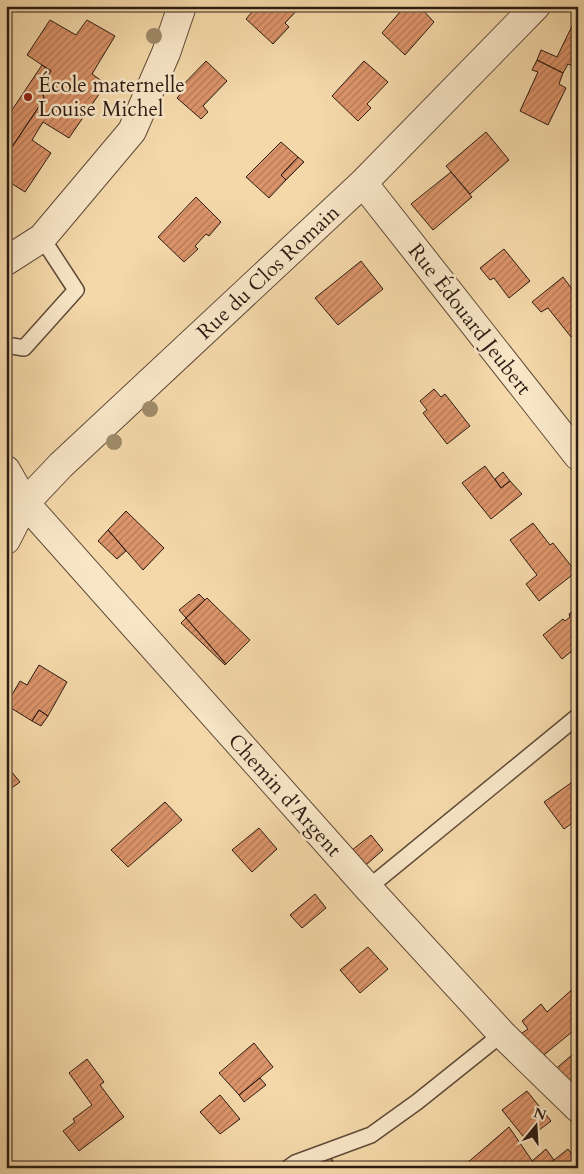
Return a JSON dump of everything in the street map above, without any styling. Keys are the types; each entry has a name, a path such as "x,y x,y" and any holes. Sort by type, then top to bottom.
{"street":[{"path":"6,261 42,238 132,131 166,53 182,6"},
{"name":"Rue du Clos Romain","path":"6,540 25,503 61,465 363,183 536,6"},
{"name":"Rue Édouard Jeubert","path":"363,183 578,456"},
{"name":"Chemin d'Argent","path":"6,470 25,503 368,888 502,1034 578,1108"}],"lane":[{"path":"6,346 24,348 76,290 42,238"},
{"path":"368,888 578,716"},
{"path":"288,1168 295,1163 370,1135 417,1102 502,1034"}],"building":[{"path":"257,6 301,6 285,23 289,27 273,44 246,19"},
{"path":"405,6 419,6 434,22 405,55 382,33"},
{"path":"50,20 76,35 87,20 115,36 92,74 106,84 69,138 43,122 32,140 51,153 25,192 6,180 6,143 12,147 44,99 41,86 51,71 27,55"},
{"path":"574,22 578,24 578,68 568,64 563,73 537,60 541,50 557,57"},
{"path":"537,60 563,73 559,84 566,88 548,125 520,111 538,72 532,70"},
{"path":"206,61 227,81 203,106 208,112 201,119 177,98 184,90 181,87"},
{"path":"364,61 388,82 367,104 371,108 358,121 332,96"},
{"path":"42,65 51,71 41,86 44,99 12,147 6,143 6,119"},
{"path":"486,132 509,160 470,194 446,166"},
{"path":"281,142 298,157 281,175 286,180 269,198 246,177"},
{"path":"298,157 304,162 286,180 281,175"},
{"path":"451,172 472,197 433,230 411,204"},
{"path":"196,197 221,222 209,236 206,234 195,246 198,249 184,262 158,237"},
{"path":"504,249 530,281 509,298 494,278 490,280 480,268"},
{"path":"361,261 383,289 338,325 315,298"},
{"path":"563,277 578,297 578,331 571,337 548,308 541,312 532,302"},
{"path":"434,389 441,397 445,394 470,426 447,444 423,413 427,410 420,401"},
{"path":"485,466 501,488 510,481 522,494 491,519 462,483"},
{"path":"503,472 510,481 501,488 495,479"},
{"path":"126,511 164,548 143,570 108,530"},
{"path":"533,523 550,545 553,543 576,572 539,601 526,584 537,575 510,540"},
{"path":"108,530 126,551 117,559 98,541"},
{"path":"199,594 205,600 186,618 179,610"},
{"path":"207,598 250,640 226,664 186,618"},
{"path":"578,607 578,646 562,659 543,635 563,619 565,621 570,617 569,614"},
{"path":"186,618 226,664 225,665 181,623"},
{"path":"39,665 67,682 48,716 39,710 32,721 6,705 20,681 27,685"},
{"path":"39,710 48,716 41,726 32,721"},
{"path":"6,765 20,782 6,792"},
{"path":"578,778 578,819 564,829 544,802"},
{"path":"165,802 182,820 128,867 111,850"},
{"path":"259,828 277,849 252,872 232,850"},
{"path":"371,835 383,850 366,865 352,850"},
{"path":"315,894 326,908 302,928 290,915"},
{"path":"368,947 388,969 360,993 340,970"},
{"path":"576,986 578,988 578,1027 539,1059 516,1037 528,1029 522,1021 541,1004 547,1012"},
{"path":"254,1043 273,1067 239,1095 219,1073"},
{"path":"572,1055 578,1061 578,1097 552,1072"},
{"path":"87,1059 104,1082 100,1085 124,1117 79,1151 63,1131 75,1122 73,1119 92,1105 69,1073"},
{"path":"260,1078 266,1085 244,1102 239,1095"},
{"path":"527,1091 551,1121 526,1140 502,1110"},
{"path":"220,1095 240,1119 220,1134 200,1112"},
{"path":"509,1127 537,1168 510,1168 509,1166 507,1168 469,1168 466,1164"},
{"path":"546,1149 554,1160 544,1168 537,1168 532,1161"},
{"path":"568,1149 578,1163 578,1166 575,1168 544,1168"},
{"path":"329,1153 336,1168 307,1168 304,1164"}],"place":[{"name":"École maternelle Louise Michel","path":"28,97"}]}
